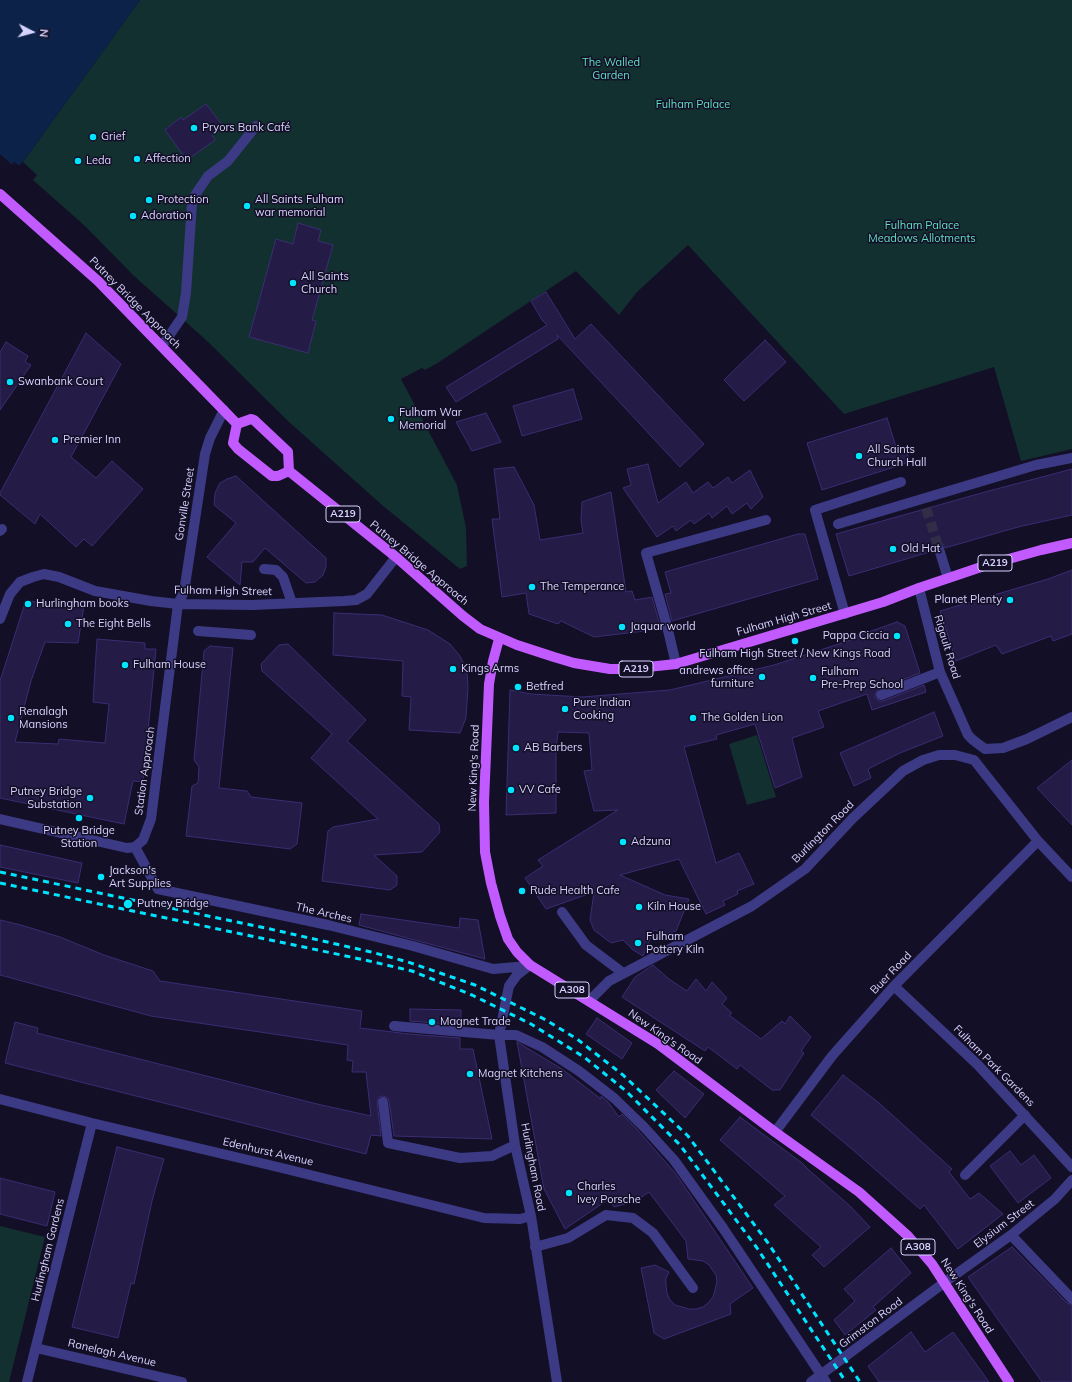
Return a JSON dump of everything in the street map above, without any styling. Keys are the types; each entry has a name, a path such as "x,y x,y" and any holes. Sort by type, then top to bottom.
{"main road":[{"name":"Putney Bridge Approach","path":"0,194 98,281 237,424"},
{"path":"251,419 254,420 288,452 289,471 278,476 272,476 238,449 233,443 237,424 251,419"},
{"name":"Putney Bridge Approach","path":"289,471 396,557 480,629 499,639"},
{"name":"Fulham High Street","path":"499,639 574,663 610,669 629,669 676,664 883,602 948,578 1041,550 1072,543"},
{"name":"New King's Road","path":"499,639 492,661 489,684 484,802 485,852 491,883 508,939 517,952 530,966 658,1044 876,1206 908,1236 932,1264 1009,1382"}],"street":[{"path":"162,346 182,317 186,293 192,203 195,195 208,176 228,161 256,126"},
{"name":"Gonville Street","path":"178,604 184,592 204,454 224,410"},
{"path":"838,524 1036,465 1072,458"},
{"path":"845,614 815,510 901,482"},
{"path":"923,498 926,508"},
{"path":"676,664 667,626 646,553 766,520"},
{"path":"939,549 948,578"},
{"name":"Fulham High Street","path":"0,619 10,594 20,582 44,574 59,577 95,590 151,601 178,604 252,605 356,600 367,594 396,557"},
{"path":"264,568 276,570 283,577 292,603"},
{"name":"Rigault Road","path":"919,588 940,672 968,735 985,749 994,749 1027,739 1072,717"},
{"name":"Station Approach","path":"135,847 143,840 151,819 178,604"},
{"path":"198,631 252,635"},
{"path":"881,695 940,672"},
{"name":"Burlington Road","path":"589,1001 609,980 752,906 805,869 853,818 903,771 923,760 939,755 955,755 974,760 1038,841"},
{"path":"0,819 127,848 135,847"},
{"path":"1038,841 1072,877"},
{"name":"Buer Road","path":"775,1132 832,1056 894,986 1038,841"},
{"name":"The Arches","path":"135,847 158,889 344,929 413,946 493,969 530,966"},
{"path":"562,912 586,945 623,973"},
{"name":"Hurlingham Road","path":"530,966 517,974 509,986 499,1035 516,1144 530,1216 557,1382"},
{"name":"Fulham Park Gardens","path":"894,986 978,1064 1072,1167"},
{"path":"394,1026 499,1035 516,1035 542,1047 579,1071 614,1098 644,1127 674,1160 714,1216 824,1378"},
{"name":"Edenhurst Avenue","path":"0,1099 92,1123 484,1218 520,1219 530,1216"},
{"path":"383,1102 388,1143 460,1158 492,1156 516,1144"},
{"path":"965,1175 1025,1115"},
{"name":"Hurlingham Gardens","path":"27,1382 92,1123"},
{"name":"Elysium Street","path":"945,1282 1011,1236 1055,1199 1072,1180"},
{"path":"535,1247 568,1238 606,1215 633,1218 653,1233 694,1288"},
{"path":"1011,1236 1072,1299"},
{"name":"Grimston Road","path":"811,1382 824,1378 945,1282"},
{"name":"Ranelagh Avenue","path":"36,1348 182,1382"}],"green space":[{"path":"140,0 1072,0 1072,449 1021,461 994,367 844,414 688,245 637,292 619,315 576,271 436,364 425,370 422,368 401,379 457,485 466,528 467,566 460,569 382,505 289,422 206,340 133,275 85,226 33,180 37,175 23,162"},
{"path":"757,735 776,797 747,805 729,744"},
{"path":"0,1226 45,1237 9,1382 0,1382"}],"water":[{"path":"0,0 140,0 23,162 19,166 14,162 0,181"}],"pier":[{"path":"0,154 12,165 14,162 19,166 23,162 24,164 20,168 15,165 0,183"}],"building":[{"name":"Pryors Bank Café","path":"206,104 223,126 212,135 215,140 187,160 165,130 181,117 183,120"},
{"name":"All Saints Church","path":"298,223 321,230 318,241 333,245 312,320 316,321 308,353 249,337 276,239 293,244"},
{"path":"546,292 575,339 591,324 704,444 680,467 557,335 558,339 456,402 446,387 547,325 542,320 531,301"},
{"name":"Premier Inn","path":"86,333 121,364 71,457 96,478 112,461 143,489 92,546 84,539 76,547 40,514 35,524 0,495 0,493"},
{"path":"765,340 786,362 744,401 724,380"},
{"name":"Swanbank Court","path":"6,342 28,356 25,362 31,365 0,410 0,352"},
{"path":"573,389 582,419 522,436 513,406"},
{"path":"486,413 501,442 472,451 456,422"},
{"name":"All Saints Church Hall","path":"887,418 897,450 905,447 910,462 822,490 807,443"},
{"path":"648,464 658,503 686,482 693,493 708,482 713,488 728,477 732,483 750,470 763,497 751,509 747,503 732,514 727,506 712,518 709,513 694,524 691,520 676,531 673,526 657,537 623,488 631,485 627,469"},
{"path":"514,467 534,505 540,540 583,533 581,520 582,502 611,492 626,592 632,591 635,600 652,597 661,629 594,637 561,621 558,624 529,614 526,593 502,597 492,519 500,519 494,469"},
{"path":"1072,469 1072,515 1018,527 945,548 943,544 937,543 934,545 933,551 849,576 836,534"},
{"path":"236,476 326,558 326,567 323,575 315,582 306,583 265,548 253,562 242,562 240,585 207,557 236,523 214,505 215,493 220,483"},
{"path":"798,534 805,534 818,579 672,621 665,594 671,593 665,572"},
{"path":"1072,570 1072,634 1053,641 1051,636 1002,654 996,645 956,661 940,611 1048,579"},
{"path":"26,600 53,606 84,606 78,643 45,642 31,681 15,742 58,744 59,739 105,743 109,704 93,702 97,639 145,643 145,649 156,649 143,782 133,781 124,824 0,798 0,681"},
{"path":"334,613 382,615 428,630 450,644 460,656 467,670 468,688 466,718 460,733 409,730 411,697 402,696 403,661 333,655"},
{"path":"897,622 905,626 920,673 879,689 875,694 875,698 883,701 924,685 926,692 872,710 867,694 818,711 824,727 792,738 802,777 775,788 755,724 716,735 717,739 684,747 716,863 739,853 754,884 737,891 738,894 723,901 725,905 706,914 679,859 620,875 665,895 689,899 676,931 668,934 654,930 643,956 633,950 623,940 611,943 594,930 590,920 594,892 546,909 525,878 543,866 538,860 618,810 594,811 584,771 592,770 589,733 558,732 556,750 556,813 506,815 510,690 531,694 582,697 670,690 774,665 851,640 851,638"},
{"path":"288,644 366,720 347,741 439,824 440,832 422,852 374,855 397,876 397,885 390,890 322,881 328,831 333,827 378,819 311,758 332,734 262,671 261,664 279,645"},
{"path":"210,646 233,648 219,788 247,791 251,797 302,803 297,844 290,849 186,836 192,786 198,783 199,767 194,760 204,651"},
{"path":"934,712 943,736 900,753 868,769 871,778 854,786 840,753"},
{"path":"1072,760 1072,825 1037,788"},
{"path":"0,845 82,863 78,883 0,867"},
{"path":"361,914 459,928 460,918 478,920 485,959 359,925"},
{"path":"0,920 60,937 104,955 153,971 160,981 362,1011 360,1028 460,1038 460,1049 473,1049 492,1139 394,1136 389,1101 388,1098 383,1096 379,1097 377,1102 381,1136 371,1135 366,1154 5,1063 15,1022 38,1028 37,1033 317,1104 371,1116 366,1072 352,1072 353,1061 347,1060 348,1045 151,1016 0,975"},
{"path":"653,965 669,979 687,991 696,979 706,991 712,982 727,998 722,1004 732,1013 729,1015 761,1039 782,1021 785,1024 790,1016 811,1037 801,1051 804,1053 780,1090 772,1090 740,1065 737,1069 708,1047 705,1051 622,997 635,977"},
{"path":"410,1009 461,1010 461,1025 410,1021"},
{"path":"597,1018 632,1043 622,1059 586,1034"},
{"path":"517,1042 562,1069 601,1099 601,1096 608,1102 619,1117 622,1114 636,1128 676,1174 753,1288 730,1304 731,1314 664,1339 654,1333 641,1268 655,1265 669,1272 666,1278 666,1285 670,1300 675,1305 689,1309 703,1307 708,1303 713,1297 717,1282 716,1275 709,1265 703,1261 688,1259 686,1241 649,1192 636,1201 614,1207 609,1199 565,1229 544,1189"},
{"path":"674,1071 704,1094 685,1118 656,1090"},
{"path":"843,1075 879,1103 952,1169 949,1172 970,1199 979,1193 1003,1214 958,1249 924,1205 920,1209 811,1115"},
{"path":"740,1117 802,1163 850,1206 870,1227 824,1267 812,1255 821,1247 774,1205 785,1196 720,1140"},
{"path":"117,1147 164,1159 152,1201 134,1284 131,1283 118,1338 72,1327"},
{"path":"1010,1151 1021,1165 1034,1155 1051,1178 1018,1203 990,1166"},
{"path":"0,1178 55,1192 47,1226 0,1214"},
{"path":"1012,1247 1067,1303 1072,1305 1072,1382 1042,1382 968,1277"},
{"path":"891,1248 911,1273 873,1307 876,1310 845,1335 834,1320 855,1301 844,1289"},
{"path":"911,1332 925,1352 953,1332 989,1382 879,1382 868,1366"}],"tunnel":[{"path":"926,508 939,549"}],"railway":[{"path":"0,872 270,929 408,962 475,985 546,1020 577,1039 623,1075 688,1136 768,1243 860,1382"},
{"path":"0,883 412,971 472,995 531,1024 584,1057 626,1091 680,1145 757,1248 846,1382"}],"place":[{"name":"Pryors Bank Café","path":"194,128"},
{"name":"Grief","path":"93,137"},
{"name":"Affection","path":"137,159"},
{"name":"Leda","path":"78,161"},
{"name":"Protection","path":"149,200"},
{"name":"All Saints Fulham war memorial","path":"247,206"},
{"name":"Adoration","path":"133,216"},
{"name":"All Saints Church","path":"293,283"},
{"name":"Swanbank Court","path":"10,382"},
{"name":"Fulham War Memorial","path":"391,419"},
{"name":"Premier Inn","path":"55,440"},
{"name":"All Saints Church Hall","path":"859,456"},
{"name":"Old Hat","path":"893,549"},
{"name":"The Temperance","path":"532,587"},
{"name":"Planet Plenty","path":"1010,600"},
{"name":"Hurlingham books","path":"28,604"},
{"name":"The Eight Bells","path":"68,624"},
{"name":"Jaquar world","path":"622,627"},
{"name":"Pappa Ciccia","path":"897,636"},
{"name":"Fulham High Street / New Kings Road","path":"795,641"},
{"name":"Fulham House","path":"125,665"},
{"name":"Kings Arms","path":"453,669"},
{"name":"andrews office furniture","path":"762,677"},
{"name":"Fulham Pre-Prep School","path":"813,678"},
{"name":"Betfred","path":"518,687"},
{"name":"Pure Indian Cooking","path":"565,709"},
{"name":"Renalagh Mansions","path":"11,718"},
{"name":"The Golden Lion","path":"693,718"},
{"name":"AB Barbers","path":"516,748"},
{"name":"VV Cafe","path":"511,790"},
{"name":"Putney Bridge Substation","path":"90,798"},
{"name":"Putney Bridge Station","path":"79,818"},
{"name":"Adzuna","path":"623,842"},
{"name":"Jackson's Art Supplies","path":"101,877"},
{"name":"Rude Health Cafe","path":"522,891"},
{"name":"Putney Bridge","path":"128,904"},
{"name":"Kiln House","path":"639,907"},
{"name":"Fulham Pottery Kiln","path":"638,943"},
{"name":"Magnet Trade","path":"432,1022"},
{"name":"Magnet Kitchens","path":"470,1074"},
{"name":"Charles Ivey Porsche","path":"569,1193"}],"park label":[{"name":"The Walled Garden","path":"611,69"},
{"name":"Fulham Palace","path":"693,105"},
{"name":"Fulham Palace Meadows Allotments","path":"922,232"}]}
